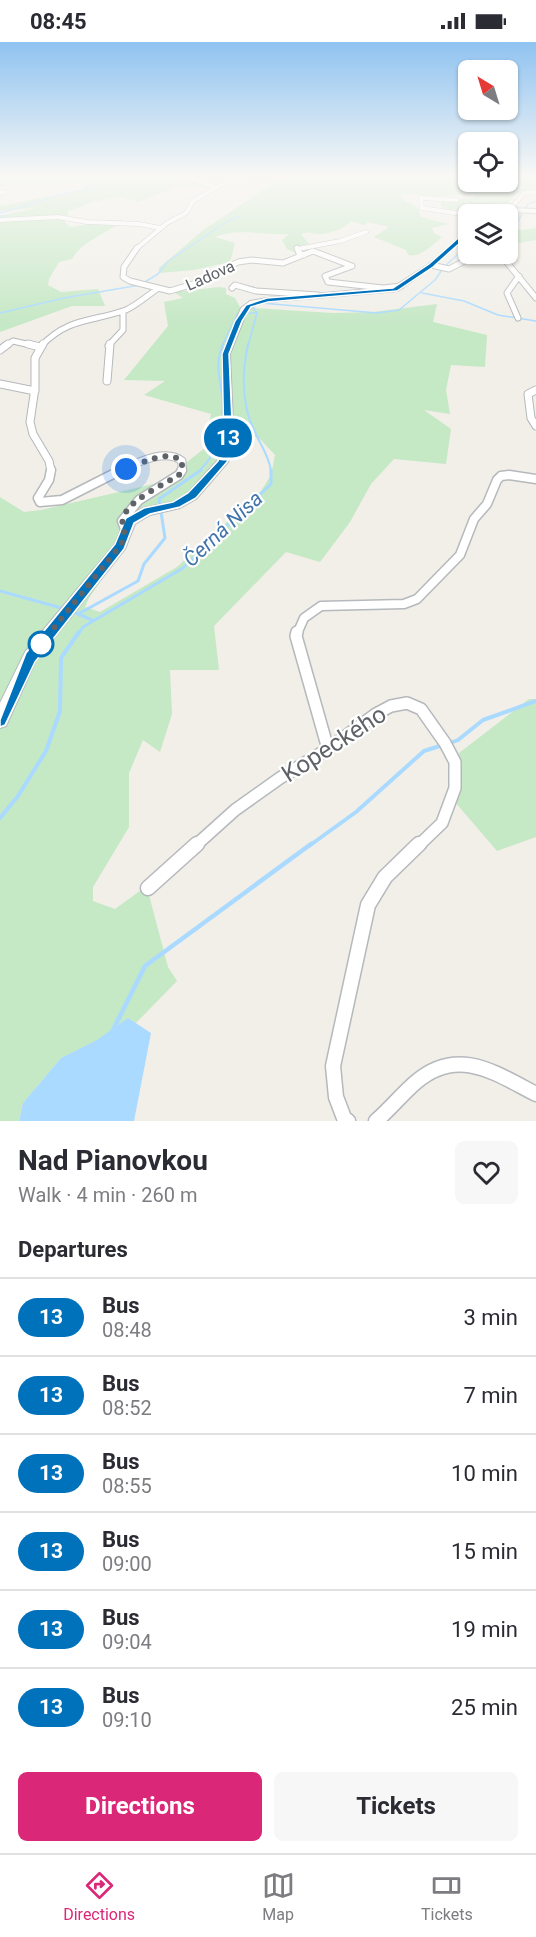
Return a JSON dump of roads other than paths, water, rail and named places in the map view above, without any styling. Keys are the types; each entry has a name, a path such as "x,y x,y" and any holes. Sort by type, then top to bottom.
{"street":[{"path":"147,225 160,228"},
{"name":"Ladova","path":"165,225 140,244 124,267 123,277 141,285 170,291 187,286 242,261 283,263 315,252 352,266 350,269 325,276 328,282 383,288 401,286"},
{"path":"304,255 297,248 340,241 366,232"},
{"path":"125,529 137,515 176,505 192,496 222,462 229,445 226,354 244,310 258,301 385,291 401,286 434,266 458,242"},
{"path":"434,266 449,269 459,264"},
{"path":"509,264 536,298"},
{"path":"518,318 507,293 519,276"},
{"path":"232,288 236,285 256,291 318,295"},
{"path":"0,720 30,657 114,554 125,537 122,521 127,511 182,471 182,461 172,455 162,456 108,475 57,502 46,504 40,502 38,498 50,479 51,471 48,457 33,434 28,416 35,391 33,368 40,347 55,333 80,319 123,311 157,289"},
{"path":"107,381 110,358 107,349 123,330 123,311"},
{"path":"0,351 13,341 40,347"},
{"path":"0,384 35,391"},
{"path":"536,390 528,394 531,418 536,426"},
{"path":"328,749 296,636 299,621 309,611 321,606 404,604 417,599 460,555 474,519 488,504 498,480 509,475 536,479"},
{"name":"Kopeckého","path":"148,888 235,810 280,778 328,749 376,714 391,706 407,703 421,709 445,743 455,762 455,788 442,823 386,877 368,905 333,1066 336,1097 344,1118 348,1121"},
{"path":"376,1121 425,1075 452,1062 471,1062 536,1094"}],"water":[{"path":"128,1018 151,1033 134,1121 19,1121 23,1103 61,1058 97,1040"}],"waterway":[{"path":"0,313 64,298 140,285 158,274 167,262 221,225"},
{"name":"Černá Nisa","path":"257,313 253,307 261,303 377,313 399,310 435,280 444,267 458,254"},
{"path":"422,293 464,301 498,315 536,321"},
{"path":"222,346 238,313 257,313"},
{"name":"Černá Nisa","path":"248,346 257,313"},
{"path":"199,471 206,464 216,446 221,426 222,396 218,365 223,344"},
{"name":"Černá Nisa","path":"248,344 244,377 245,400 250,422 267,456 271,471"},
{"path":"80,613 138,581 144,564 165,538 159,499 201,470"},
{"name":"Černá Nisa","path":"78,634 83,627 183,568 271,484 271,471"},
{"path":"0,591 65,609"},
{"path":"71,611 92,620"},
{"name":"Černá Nisa","path":"0,818 18,796 46,751 60,711 61,658 79,632"},
{"path":"450,743 458,740 483,720 536,701"},
{"path":"309,846 356,812 424,751 443,745"},
{"path":"112,1032 145,966 311,844"}]}
